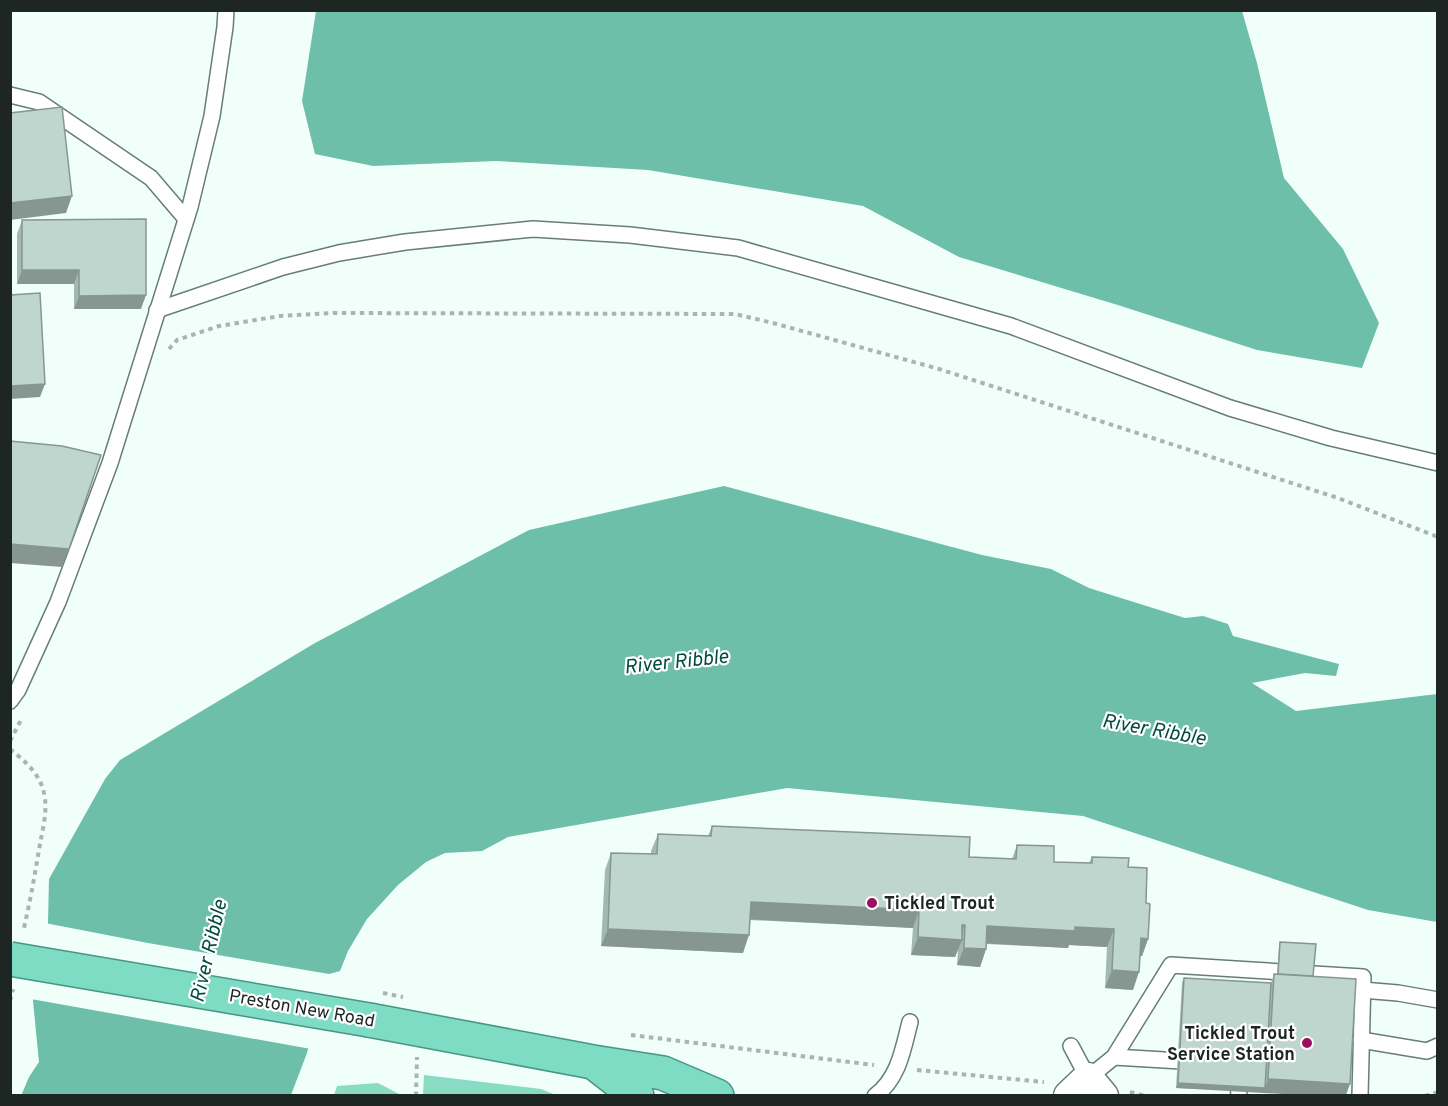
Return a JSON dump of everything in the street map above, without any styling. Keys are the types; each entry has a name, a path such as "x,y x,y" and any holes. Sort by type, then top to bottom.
{"highway":[{"name":"Preston New Road","path":"16,956 663,1073 717,1095"},
{"name":"Preston New Road","path":"593,1062 637,1095"}],"lane":[{"path":"10,701 18,690 58,602 110,463 186,219 212,116 226,10"},
{"path":"10,95 39,102 151,177 186,219"},
{"path":"157,310 283,267 339,253 405,242 533,230 630,235 738,248 1011,326 1230,408 1331,438 1437,463"},
{"path":"1087,1090 1114,1057 1171,965 1363,977 1360,1095"},
{"path":"1362,990 1437,1000"},
{"path":"875,1095 891,1079 898,1068 910,1022"},
{"path":"1361,1040 1427,1051 1437,1046"},
{"path":"1071,1046 1087,1090"},
{"path":"1114,1057 1220,1063 1238,1080 1239,1095"}],"path":[{"path":"165,358 168,349 177,340 219,326 280,316 333,313 735,314 950,372 1338,498 1437,537"},
{"path":"10,741 27,709"},
{"path":"10,749 29,765 45,795 45,815 30,905 16,956 10,1001"},
{"path":"627,1034 898,1068 1149,1095"},
{"path":"1425,1095 1437,1092"}],"shaded area":[{"path":"424,1075 541,1089 556,1095 423,1095"},
{"path":"378,1083 401,1095 334,1095 337,1086"}],"water":[{"path":"316,11 1242,11 1257,63 1284,178 1343,249 1379,323 1362,368 1257,350 959,257 863,206 648,170 496,161 373,166 315,154 302,101"},
{"name":"River Ribble","path":"724,486 982,555 1051,569 1089,588 1185,618 1203,616 1228,624 1233,636 1339,664 1336,676 1305,673 1252,683 1296,711 1437,694 1437,922 1368,910 1083,816 787,788 508,837 482,851 445,853 426,862 398,885 367,919 348,951 340,971 329,974 307,1053 291,1095 21,1096 29,1077 39,1062 33,1001 48,922 49,879 105,779 120,760 315,643 529,530"}],"pier":[{"path":"45,923 335,975 332,976 311,1049 31,999"}],"building":[{"path":"62,107 72,196 10,203 10,113"},
{"path":"146,219 146,295 79,296 79,270 22,270 22,220"},
{"path":"40,293 45,384 10,386 10,295"},
{"path":"10,441 62,446 101,455 69,549 10,544"},
{"name":"Tickled Trout","path":"712,826 970,837 969,857 1016,859 1017,845 1054,846 1054,862 1092,863 1092,857 1129,858 1128,867 1147,868 1146,903 1150,904 1148,939 1141,938 1139,972 1112,970 1114,929 1075,927 1075,931 987,926 986,949 964,948 965,925 962,925 962,940 918,937 919,910 751,902 749,935 608,929 611,853 657,854 658,834 711,836"},
{"path":"1280,942 1316,944 1313,976 1278,974"},
{"name":"Tickled Trout Service Station","path":"1274,974 1356,979 1350,1084 1268,1079"},
{"path":"1184,978 1271,983 1265,1088 1178,1083"}],"place":[{"name":"Tickled Trout","path":"872,903"},
{"name":"Tickled Trout Service Station","path":"1307,1043"}]}
